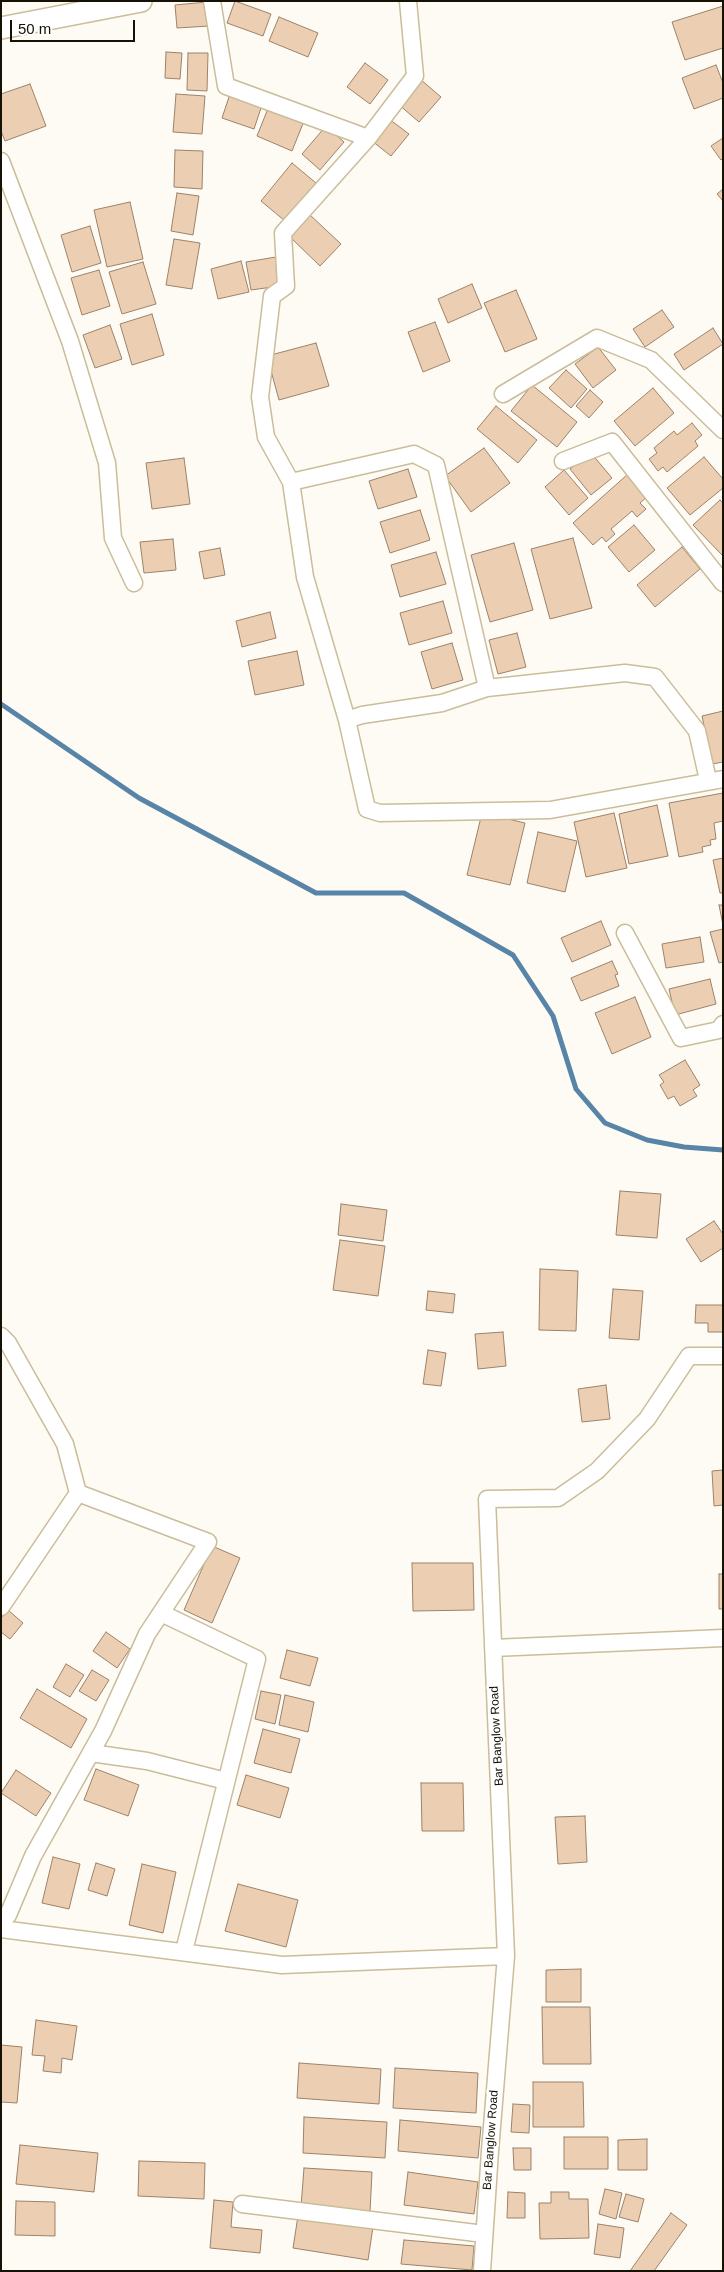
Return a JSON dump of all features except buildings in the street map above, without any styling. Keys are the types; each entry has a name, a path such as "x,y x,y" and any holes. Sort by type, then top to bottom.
{"street":[{"path":"1,28 141,1"},
{"path":"212,1 226,86 368,138"},
{"path":"347,720 362,714 442,704 488,688 625,673 655,677 697,731 715,779 550,810 380,813 367,809 347,720 305,577 291,482 266,437 260,397 272,296 286,286 283,234 368,138 415,76 408,1"},
{"path":"1,161 70,341 106,463 113,538 134,583"},
{"path":"503,394 597,338 651,360 723,430"},
{"path":"563,461 612,442 723,583"},
{"path":"291,482 414,454 436,465 488,688"},
{"path":"625,933 680,1038 719,1030 723,1024"},
{"path":"1,1336 8,1343 65,1444 78,1493 1,1607"},
{"name":"Bar Banglow Road","path":"482,2271 506,1956 487,1499 558,1498 597,1471 647,1419 689,1356 723,1356"},
{"path":"1,1924 8,1915 33,1856 92,1753 148,1634 208,1542 78,1493"},
{"path":"161,1613 257,1659 184,1951"},
{"path":"493,1648 723,1638"},
{"path":"92,1753 147,1761 226,1781"},
{"path":"1,1929 282,1965 506,1956"},
{"path":"242,2204 484,2234"}],"waterway":[{"path":"1,704 139,798 316,893 404,893 513,955 553,1016 576,1089 605,1123 647,1140 684,1147 723,1150"}]}
